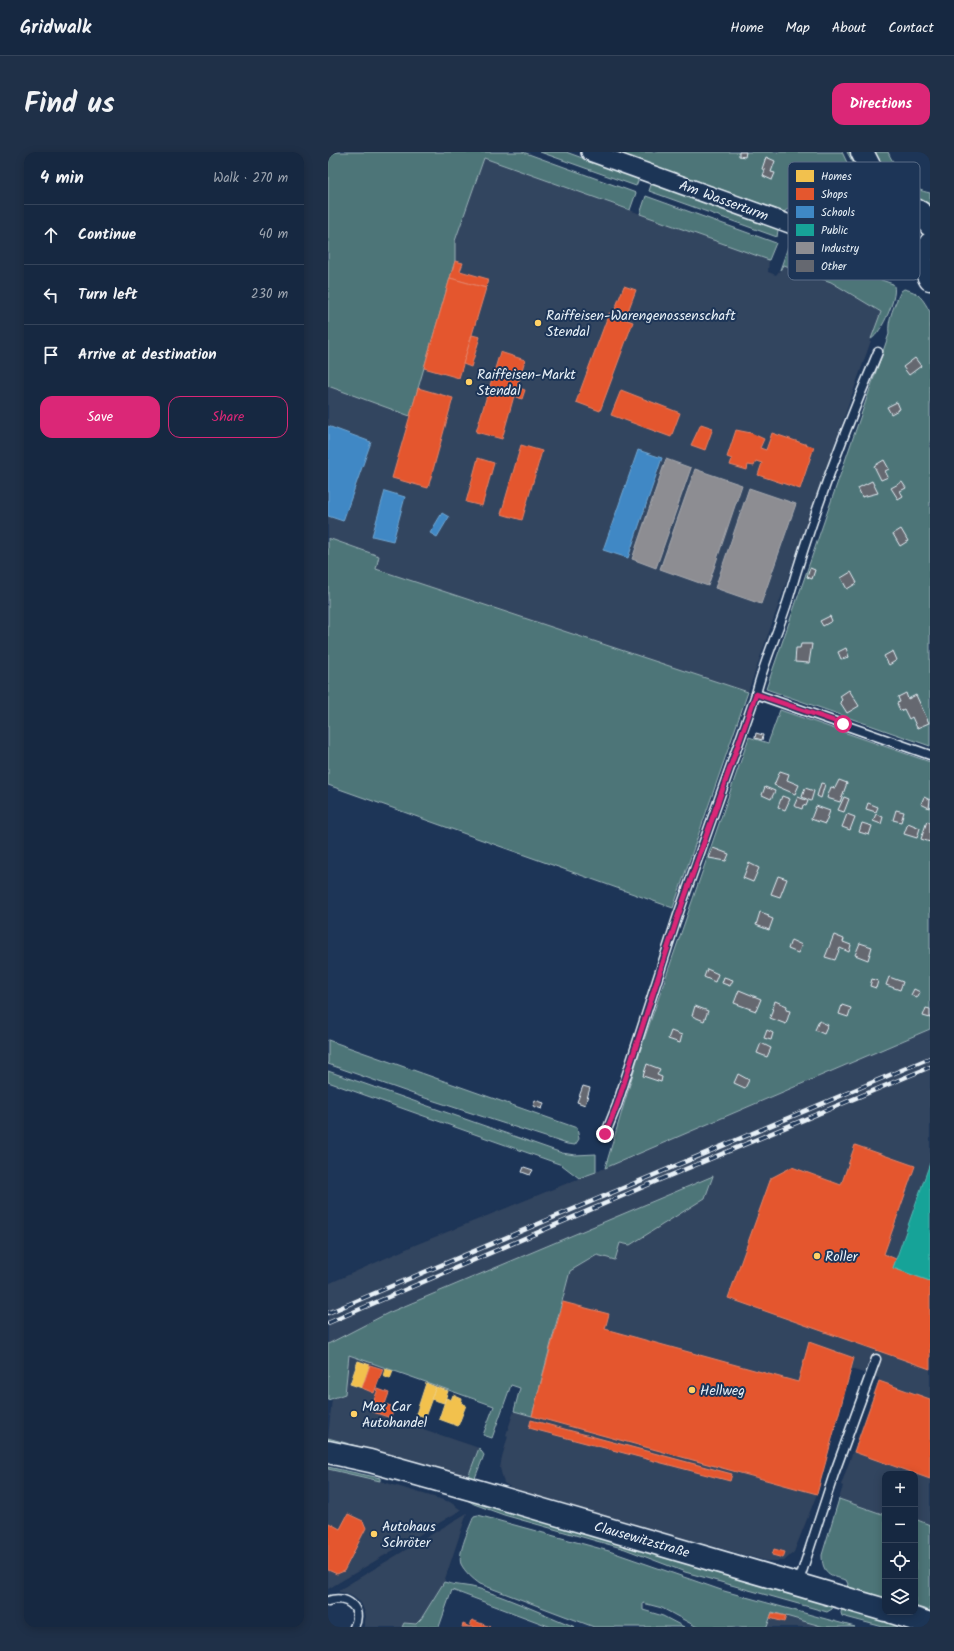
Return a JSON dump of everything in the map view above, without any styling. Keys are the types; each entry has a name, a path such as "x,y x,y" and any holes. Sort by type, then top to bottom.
{"street":[{"name":"Am Wasserturm","path":"590,152 788,223"},
{"path":"862,152 867,162"},
{"path":"920,213 930,223"},
{"path":"924,251 930,279"},
{"name":"Clausewitzstraße","path":"328,1452 398,1469 882,1609"},
{"path":"902,1615 930,1624"}],"lane":[{"path":"605,1134 617,1105 678,916 756,694 762,668 789,597 827,479 878,352"},
{"path":"756,694 930,755"},
{"path":"798,1585 834,1474 876,1359"},
{"path":"328,1601 335,1598 349,1601 357,1610 357,1621 354,1627"}],"shaded area":[{"path":"484,158 769,260 768,272 776,275 784,265 788,266 788,280 825,280 831,282 881,312 748,692 375,569 379,556 328,538 328,386 410,415 455,261 455,241"},
{"path":"930,1029 930,1525 918,1520 918,1471 882,1471 882,1514 839,1499 843,1486 841,1485 879,1378 851,1369 817,1494 794,1552 784,1561 766,1561 518,1492 504,1483 500,1468 508,1436 506,1435 514,1411 531,1416 570,1271 597,1255 705,1198 713,1176 388,1313 339,1339 328,1349 328,1284 415,1245 605,1168"},
{"name":"Max Car Autohandel","path":"349,1355 371,1363 362,1388 376,1393 370,1411 479,1448 468,1477 328,1438 332,1399 345,1394"},
{"name":"Autohaus Schröter","path":"328,1469 380,1481 450,1502 461,1510 328,1589"},
{"name":"Autohaus Schröter","path":"467,1513 444,1582 421,1619 416,1624 405,1623 402,1627 364,1627 366,1616 361,1603 350,1594 339,1592 339,1590"},
{"path":"771,1610 831,1627 766,1627"}],"green space":[{"path":"328,152 523,152 636,193 630,210 484,158 455,241 455,261 410,416 328,386"},
{"path":"540,152 566,152 637,178 638,181 636,186"},
{"path":"616,152 842,152 847,162 788,162 788,209 784,212"},
{"path":"847,152 853,152 858,162 852,162"},
{"path":"871,152 888,152 893,162 877,162"},
{"path":"656,184 777,228 777,237 649,191 651,185"},
{"path":"920,190 930,193 930,207 920,204"},
{"path":"646,196 776,243 769,260 640,214"},
{"path":"788,247 788,266 784,265 780,270"},
{"path":"825,280 882,280 893,284 894,296 892,304 880,330 875,336 871,339 881,312"},
{"path":"904,289 917,294 925,303 930,312 930,746 766,689 889,334 889,323 892,312 901,291"},
{"path":"328,538 379,556 376,569 748,692 673,908 328,785"},
{"path":"780,710 930,762 930,1029 605,1168 638,1057 749,737 768,743"},
{"path":"328,1040 577,1128 579,1139 575,1145 567,1144 419,1096 328,1064"},
{"path":"328,1071 562,1153 575,1155 596,1154 596,1172 579,1178 562,1165 328,1082"},
{"path":"713,1176 705,1198 630,1245 620,1243 615,1260 597,1255 570,1271 532,1416 514,1411 520,1388 511,1385 492,1438 483,1435 494,1406 349,1355 345,1394 328,1400 328,1344 388,1313"},
{"path":"328,1438 468,1477 479,1448 484,1455 475,1478 471,1480 328,1443"},
{"path":"328,1467 380,1478 380,1481 328,1469"},
{"path":"462,1497 834,1604 832,1609 827,1612 685,1572 625,1549 504,1515 474,1504"},
{"path":"839,1499 882,1514 882,1597 847,1587 848,1584 846,1580 831,1575 825,1570 822,1555"},
{"path":"478,1515 609,1551 724,1591 855,1627 824,1627 772,1612 767,1627 697,1627 662,1608 643,1603 643,1610 663,1616 684,1627 594,1627 480,1584 469,1575 461,1564 460,1559 464,1540 474,1516"},
{"path":"918,1520 930,1525 930,1611 918,1607"},
{"path":"444,1582 480,1589 516,1602 575,1627 551,1627 452,1590 439,1627 402,1627 404,1623 416,1624 421,1619"},
{"path":"842,1607 914,1627 883,1627 842,1616"}],"building: Homes":[{"path":"358,1361 370,1365 362,1388 350,1384"},
{"path":"385,1369 393,1371 390,1379 383,1376"},
{"path":"426,1383 436,1387 425,1417 416,1414"},
{"path":"436,1387 448,1391 444,1403 431,1399"},
{"path":"453,1395 462,1399 461,1403 466,1405 458,1426 439,1419 446,1398 451,1400"}],"building: Shops":[{"path":"455,261 463,263 460,271 488,279 486,288 450,278"},
{"path":"450,278 486,288 459,378 424,368"},
{"path":"624,286 636,290 625,319 613,314"},
{"path":"609,313 633,322 600,411 576,402"},
{"path":"472,335 480,337 471,367 463,364"},
{"path":"500,352 525,360 517,387 525,390 522,399 514,396 502,439 476,432"},
{"path":"418,388 453,398 428,488 392,478"},
{"path":"621,390 680,413 671,437 611,415"},
{"path":"701,424 713,428 705,450 691,445"},
{"path":"736,430 751,433 764,439 760,448 766,450 772,433 814,447 800,489 758,475 762,463 756,461 754,466 748,465 747,470 730,465 732,459 727,457"},
{"path":"521,445 542,451 522,520 501,514"},
{"path":"478,458 494,463 482,506 466,502"},
{"name":"Roller","path":"855,1145 915,1166 884,1254 896,1259 893,1268 930,1281 930,1369 728,1298 771,1178 792,1167 841,1185"},
{"path":"563,1302 609,1314 605,1329 798,1382 809,1342 854,1358 817,1494 532,1416"},
{"path":"370,1365 383,1369 374,1393 362,1388"},
{"path":"879,1381 930,1399 930,1479 918,1475 918,1471 907,1471 854,1452"},
{"path":"378,1389 389,1393 385,1404 394,1407 391,1418 370,1411"},
{"path":"531,1420 732,1474 730,1481 529,1428"},
{"path":"348,1514 363,1521 366,1528 344,1571 337,1574 328,1570 328,1526 329,1523 340,1529"},
{"path":"774,1549 785,1552 783,1558 772,1555"},
{"path":"772,1613 786,1616 784,1622 770,1618"},
{"path":"472,1620 490,1627 470,1627"},
{"path":"463,1624 470,1627 462,1627"}],"building: Schools":[{"path":"328,426 371,442 343,521 328,516"},
{"path":"638,450 662,458 628,558 603,550"},
{"path":"385,491 405,497 393,541 372,536"},
{"path":"442,513 449,517 437,537 430,533"}],"building: Public":[{"path":"930,1163 930,1281 893,1268"}],"building: Industry":[{"path":"666,459 691,468 656,568 632,559"},
{"path":"695,469 742,485 708,586 660,569"},
{"path":"749,488 796,504 761,604 715,588"}],"building: Other":[{"path":"739,152 746,152 745,157 739,156"},
{"path":"766,157 775,161 771,172 775,173 772,180 763,176 765,170 762,169"},
{"path":"915,358 921,366 909,375 903,367"},
{"path":"897,402 900,409 891,414 887,407"},
{"path":"884,460 889,469 885,471 888,477 881,480 874,466"},
{"path":"872,481 878,493 862,497 858,488"},
{"path":"902,482 906,488 900,491 903,496 898,499 891,488"},
{"path":"901,529 908,541 900,546 893,534"},
{"path":"810,568 815,570 812,579 807,577"},
{"path":"851,572 857,583 847,589 841,578"},
{"path":"830,616 832,621 823,626 820,621"},
{"path":"801,644 812,644 809,663 795,662 796,648 800,648"},
{"path":"846,648 849,657 841,659 838,652"},
{"path":"893,651 897,660 889,665 884,656"},
{"path":"849,690 859,706 847,713 840,702 842,700 840,696"},
{"path":"906,693 908,699 916,695 929,723 917,728 912,717 909,719 904,709 900,711 897,703 900,702 898,697"},
{"path":"756,733 763,735 762,740 755,738"},
{"path":"780,771 789,774 787,780 799,785 795,794 774,785"},
{"path":"839,780 847,783 840,802 827,798 831,787 835,788"},
{"path":"821,783 825,784 821,798 817,796"},
{"path":"765,787 775,791 771,799 762,795"},
{"path":"805,788 814,791 811,801 802,797"},
{"path":"782,796 790,799 785,810 778,807"},
{"path":"798,797 808,801 806,806 803,805 802,809 794,806"},
{"path":"844,797 849,799 844,812 838,810"},
{"path":"924,797 930,800 929,808 921,804"},
{"path":"868,803 878,807 876,812 866,809"},
{"path":"816,806 830,811 825,824 811,819"},
{"path":"896,810 904,812 901,822 893,820"},
{"path":"847,814 855,817 850,830 842,827"},
{"path":"876,814 883,817 881,824 873,821"},
{"path":"927,821 930,823 930,842 921,839"},
{"path":"862,823 872,826 869,835 859,832"},
{"path":"908,823 920,828 917,838 904,834"},
{"path":"713,848 729,854 726,861 709,858"},
{"path":"749,863 759,868 753,882 743,878"},
{"path":"778,876 787,879 780,897 771,894"},
{"path":"760,912 769,915 768,917 773,919 769,930 756,925"},
{"path":"834,935 844,939 843,942 851,945 849,952 840,948 835,960 825,957"},
{"path":"791,940 802,945 798,953 788,949"},
{"path":"860,943 872,947 868,960 855,955"},
{"path":"707,969 718,974 715,982 704,977"},
{"path":"724,977 733,980 730,986 722,983"},
{"path":"889,977 903,982 900,990 886,985"},
{"path":"872,979 878,981 876,988 870,986"},
{"path":"914,989 920,992 917,998 911,995"},
{"path":"739,990 761,999 756,1011 734,1003"},
{"path":"775,1001 787,1006 786,1010 790,1011 786,1024 770,1018"},
{"path":"842,1005 851,1008 848,1017 839,1014"},
{"path":"695,1006 708,1011 704,1021 692,1016"},
{"path":"926,1008 930,1009 930,1018 923,1016"},
{"path":"819,1021 828,1025 824,1034 815,1030"},
{"path":"767,1030 773,1033 771,1040 764,1038"},
{"path":"671,1031 682,1035 680,1043 668,1039"},
{"path":"761,1043 771,1048 767,1057 757,1053"},
{"path":"647,1064 660,1069 657,1075 662,1077 661,1082 643,1076"},
{"path":"738,1074 749,1080 745,1088 734,1083"},
{"path":"583,1086 590,1088 585,1105 577,1102"},
{"path":"535,1100 544,1103 542,1109 533,1106"},
{"path":"524,1167 533,1170 530,1175 522,1172"}],"railway":[{"path":"328,1313 930,1058"},
{"path":"328,1323 657,1181 930,1067"}],"place":[{"name":"Raiffeisen-Warengenossenschaft Stendal","path":"538,323"},
{"name":"Raiffeisen-Markt Stendal","path":"469,382"},
{"name":"Roller","path":"817,1256"},
{"name":"Hellweg","path":"692,1390"},
{"name":"Max Car Autohandel","path":"354,1414"},
{"name":"Autohaus Schröter","path":"374,1534"}],"route":[{"path":"605,1134 617,1105 678,916 756,694 843,724"}]}
